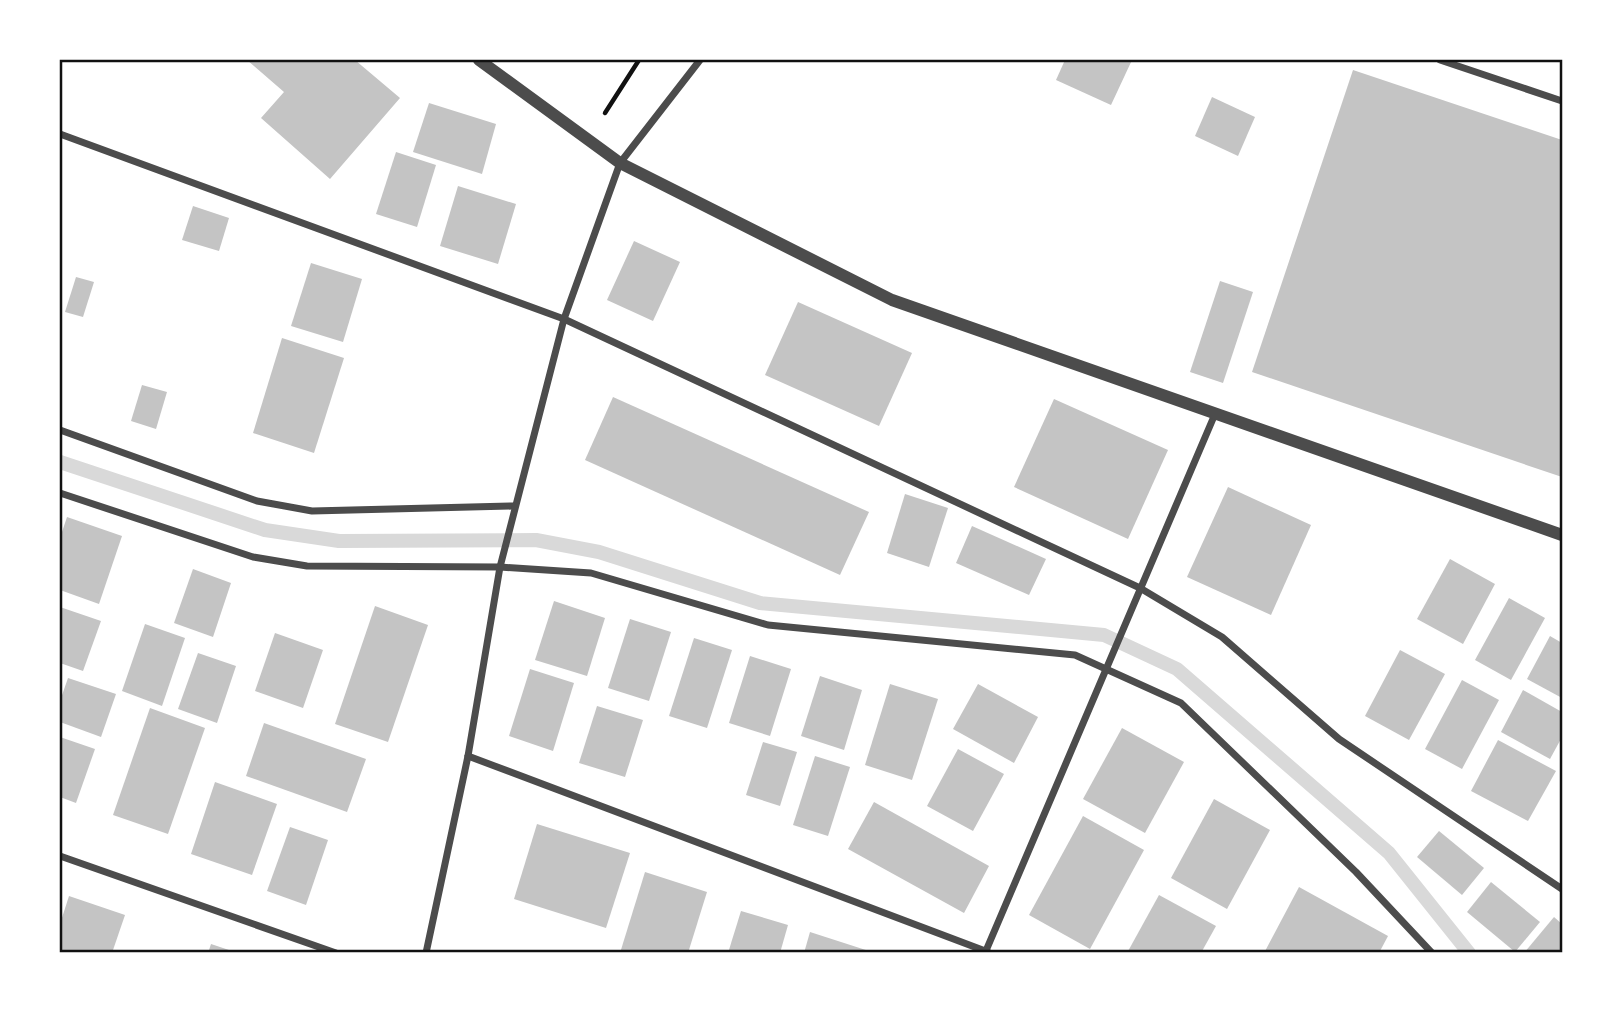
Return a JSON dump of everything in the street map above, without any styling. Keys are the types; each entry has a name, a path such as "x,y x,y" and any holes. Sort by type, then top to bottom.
{"street":[{"path":"479,60 620,163 891,300 1563,535"},
{"path":"426,953 468,755 513,506 564,319 620,163 700,60"},
{"path":"1440,60 1563,101"},
{"path":"60,134 564,319 1140,588 1222,636 1339,739 1563,889"},
{"path":"468,755 986,952 1215,414"},
{"path":"60,430 257,501 312,511 513,506"},
{"path":"60,493 253,557 307,566 500,567 592,573 768,625 1075,655 1181,703 1356,872 1432,953"},
{"path":"60,856 335,953"}],"path":[{"path":"588,140 639,60"}],"building":[{"path":"247,60 355,60 400,98 330,179 261,118 284,92"},
{"path":"1065,60 1132,60 1111,105 1056,80"},
{"path":"1353,70 1562,140 1562,477 1252,372"},
{"path":"1212,97 1255,117 1238,156 1195,136"},
{"path":"429,103 496,124 482,174 413,152"},
{"path":"396,152 436,165 417,227 376,214"},
{"path":"458,186 516,204 498,264 440,246"},
{"path":"193,206 229,218 219,251 182,240"},
{"path":"634,241 680,262 653,321 607,300"},
{"path":"311,263 362,279 343,342 291,326"},
{"path":"76,277 94,282 83,317 65,312"},
{"path":"1220,281 1253,292 1223,383 1190,372"},
{"path":"798,302 912,353 879,426 765,375"},
{"path":"282,338 344,358 314,453 253,433"},
{"path":"142,385 167,392 156,429 131,421"},
{"path":"613,397 869,512 840,575 585,460"},
{"path":"1054,399 1168,450 1128,539 1014,487"},
{"path":"1228,487 1311,525 1271,615 1187,577"},
{"path":"905,494 948,508 929,567 887,553"},
{"path":"67,517 122,536 99,604 60,590 60,538"},
{"path":"972,526 1046,559 1029,595 956,563"},
{"path":"1450,559 1495,584 1463,644 1417,619"},
{"path":"193,569 231,583 213,637 174,623"},
{"path":"1509,598 1545,618 1511,680 1475,660"},
{"path":"554,601 605,618 587,676 535,660"},
{"path":"375,606 428,625 388,742 335,724"},
{"path":"60,607 101,621 83,671 60,663"},
{"path":"630,619 671,632 649,701 608,688"},
{"path":"145,624 185,638 162,706 122,691"},
{"path":"275,633 323,650 303,708 255,691"},
{"path":"1550,636 1562,643 1562,698 1527,679"},
{"path":"694,638 732,650 707,728 669,716"},
{"path":"1400,650 1445,674 1409,740 1365,716"},
{"path":"198,653 236,666 217,723 178,709"},
{"path":"750,656 791,669 770,736 729,723"},
{"path":"530,669 574,683 553,751 509,736"},
{"path":"820,676 862,690 844,750 801,736"},
{"path":"68,678 116,694 101,737 60,722 60,701"},
{"path":"1462,680 1499,700 1462,769 1425,749"},
{"path":"890,684 938,699 912,780 865,765"},
{"path":"978,684 1038,717 1014,763 953,729"},
{"path":"1523,690 1562,712 1562,737 1550,759 1501,732"},
{"path":"597,706 643,720 625,777 579,763"},
{"path":"150,708 205,728 168,834 113,815"},
{"path":"264,723 366,759 347,812 246,776"},
{"path":"1122,728 1184,762 1145,833 1083,799"},
{"path":"60,737 95,749 76,803 60,797"},
{"path":"1498,740 1556,771 1528,821 1471,791"},
{"path":"763,742 797,752 780,806 746,795"},
{"path":"958,749 1004,774 973,831 927,806"},
{"path":"815,756 850,767 828,836 793,825"},
{"path":"215,782 277,804 252,875 191,854"},
{"path":"1214,799 1270,830 1227,909 1171,878"},
{"path":"874,802 989,866 964,913 848,849"},
{"path":"1083,816 1144,850 1090,949 1029,915"},
{"path":"537,824 630,853 606,928 514,899"},
{"path":"290,827 328,840 306,905 267,891"},
{"path":"1439,831 1484,868 1462,895 1417,857"},
{"path":"645,872 707,892 688,953 620,953"},
{"path":"1491,882 1540,922 1515,952 1467,912"},
{"path":"1299,887 1388,936 1379,953 1264,953"},
{"path":"1159,895 1216,926 1201,953 1127,953"},
{"path":"69,896 125,915 112,953 60,953 60,924"},
{"path":"741,911 788,925 780,953 728,953"},
{"path":"1554,917 1562,924 1562,953 1524,953"},
{"path":"810,932 872,952 872,953 804,953"},
{"path":"211,944 235,952 235,953 208,953"}],"waterway":[{"path":"60,462 265,530 339,541 536,540 599,552 760,603 1104,635 1177,669 1389,853 1469,953"}]}
